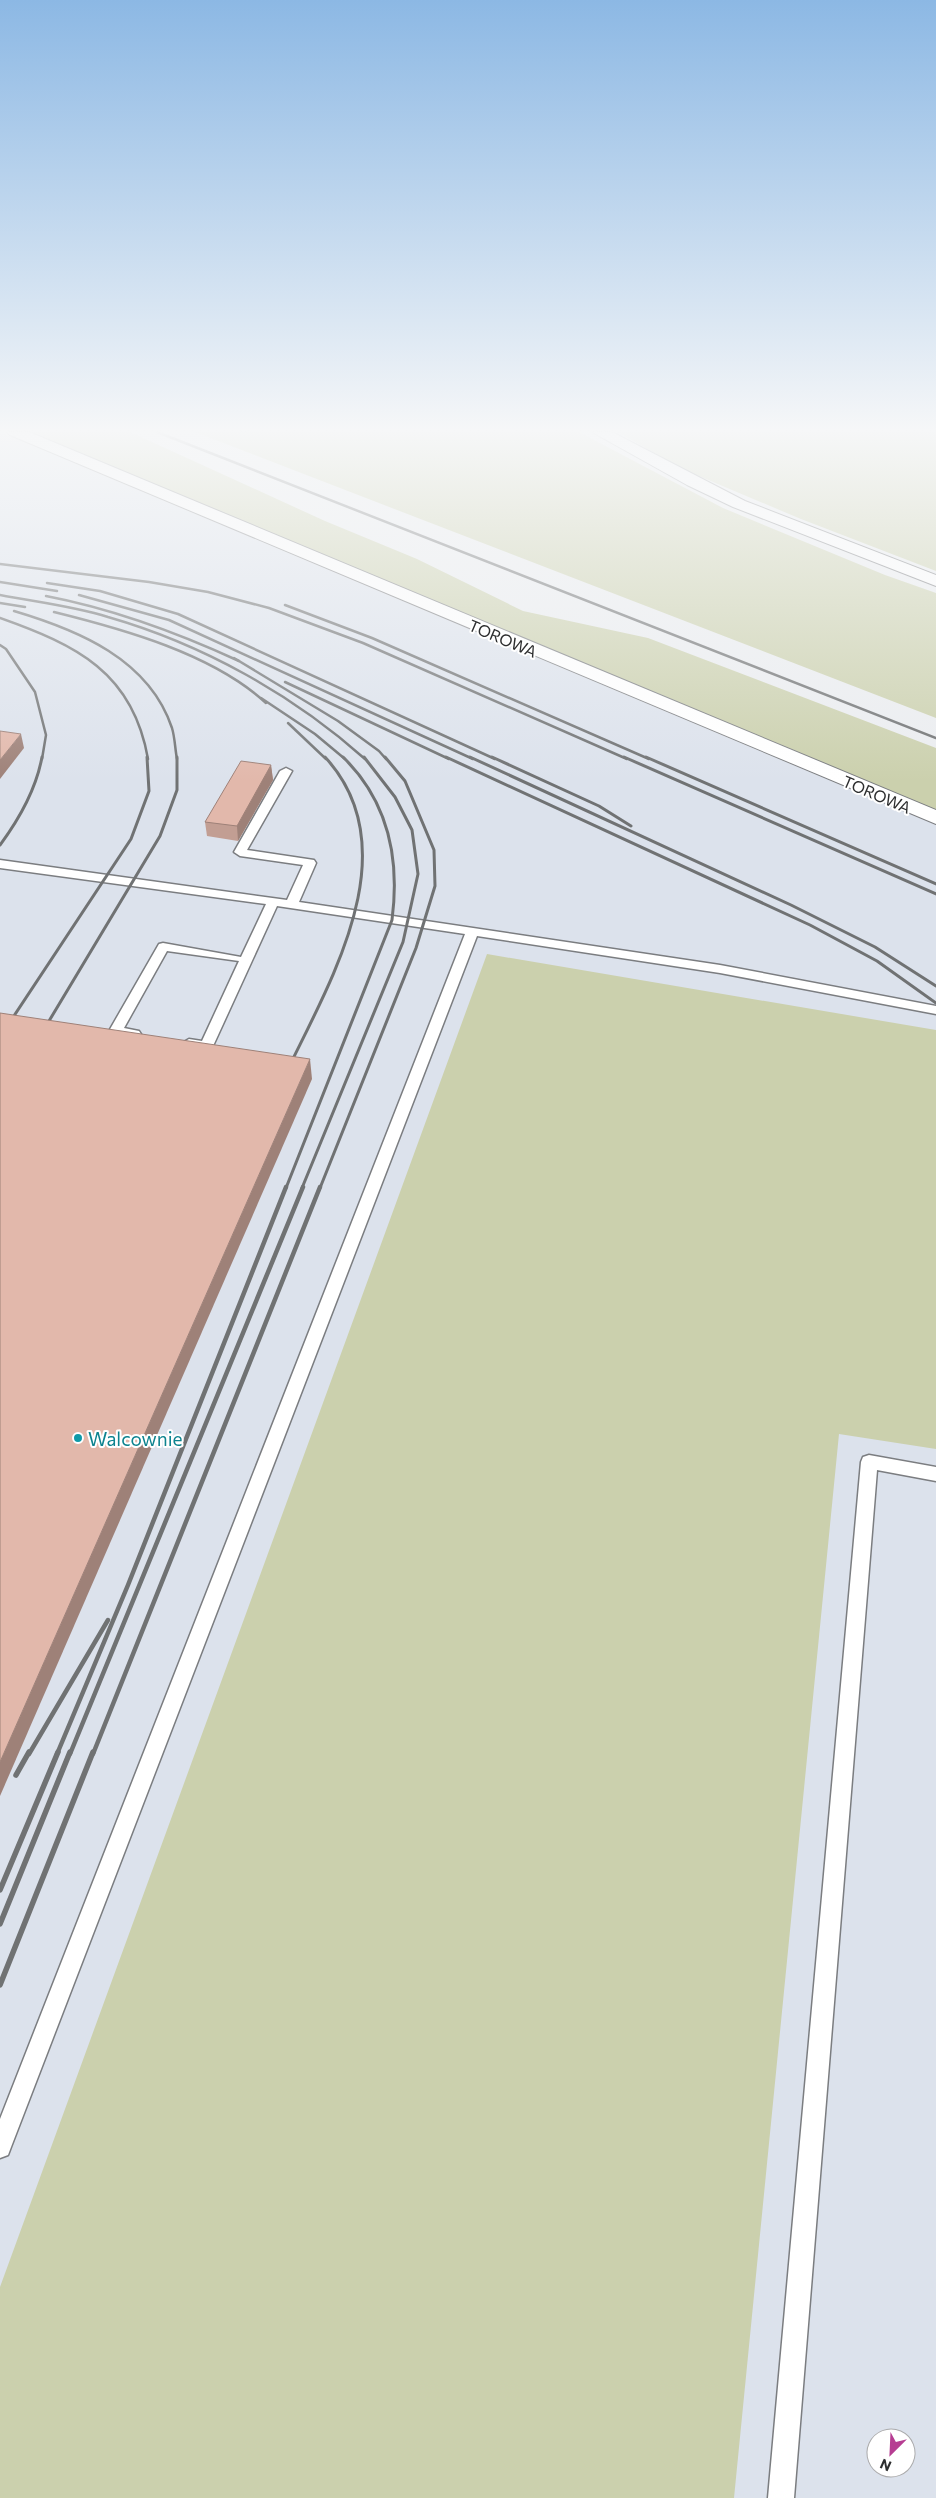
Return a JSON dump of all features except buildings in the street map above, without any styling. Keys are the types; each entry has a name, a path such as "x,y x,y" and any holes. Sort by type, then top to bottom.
{"street":[{"name":"TOROWA","path":"293,549 936,818"},
{"path":"853,549 936,581"}],"lane":[{"path":"286,771 240,852 310,863 291,904"},
{"path":"0,864 291,904 720,969 936,1010"},
{"path":"179,1041 206,1046 273,902"},
{"path":"0,2147 472,932"},
{"path":"143,1035 116,1031 163,947 236,958"},
{"path":"781,2498 869,1462 936,1474"}],"shaded area":[{"path":"0,549 278,549 936,825 936,2498 0,2498"}],"green space":[{"path":"307,549 392,549 523,611 648,638 936,748 936,811"},
{"path":"497,549 821,549 885,575 936,593 936,718"},
{"path":"878,549 936,549 936,571"},
{"path":"487,954 936,1030 936,1449 839,1434 734,2498 0,2498 0,2287"}],"railway":[{"path":"454,549 936,738"},
{"path":"0,564 149,582 208,592 269,608 363,643 627,759"},
{"path":"0,582 57,591"},
{"path":"47,583 100,591 178,614 495,759"},
{"path":"0,595 95,613 178,641 244,674 276,693 337,735 365,759"},
{"path":"79,595 169,620 473,759"},
{"path":"46,596 71,601 144,622 192,640 239,661"},
{"path":"0,603 25,607"},
{"path":"285,605 372,638 649,759"},
{"path":"14,611 86,638 129,666 147,683 161,704 172,728 177,759"},
{"path":"54,612 109,626 194,657 245,686 266,703"},
{"path":"0,618 53,639 97,666 115,683 129,704 140,729 148,759"},
{"path":"0,645 6,649 35,692 46,735 42,759"},
{"path":"234,658 239,661"},
{"path":"239,661 338,721 379,751 386,759"},
{"path":"285,682 449,759"},
{"path":"261,698 315,734 344,758"},
{"path":"288,723 326,759"},
{"path":"0,845 26,803 36,781 42,757"},
{"path":"0,1037 131,839 149,791 147,757"},
{"path":"288,1069 324,995 341,954 354,913 362,872 361,831 349,793 325,757"},
{"path":"302,1188 403,942 418,874 412,830 395,797 364,757"},
{"path":"320,1188 416,948 435,886 434,850 405,781 385,757"},
{"path":"446,757 810,925 877,961 936,1003"},
{"path":"470,757 791,905 875,947 936,986"},
{"path":"492,757 599,806 631,826"},
{"path":"624,757 936,894"},
{"path":"646,757 936,884"},
{"path":"286,1188 392,920 394,875 392,853 387,832 371,792 344,758"},
{"path":"43,1031 160,836 177,790 177,759"},
{"path":"57,1754 128,1585 286,1187"},
{"path":"70,1754 303,1187"},
{"path":"93,1754 320,1187"},
{"path":"29,1754 108,1620"},
{"path":"16,1775 29,1752"},
{"path":"0,1890 58,1752"},
{"path":"0,1924 70,1752"},
{"path":"0,1985 93,1752"}],"place":[{"name":"Walcownie","path":"78,1438"}]}
